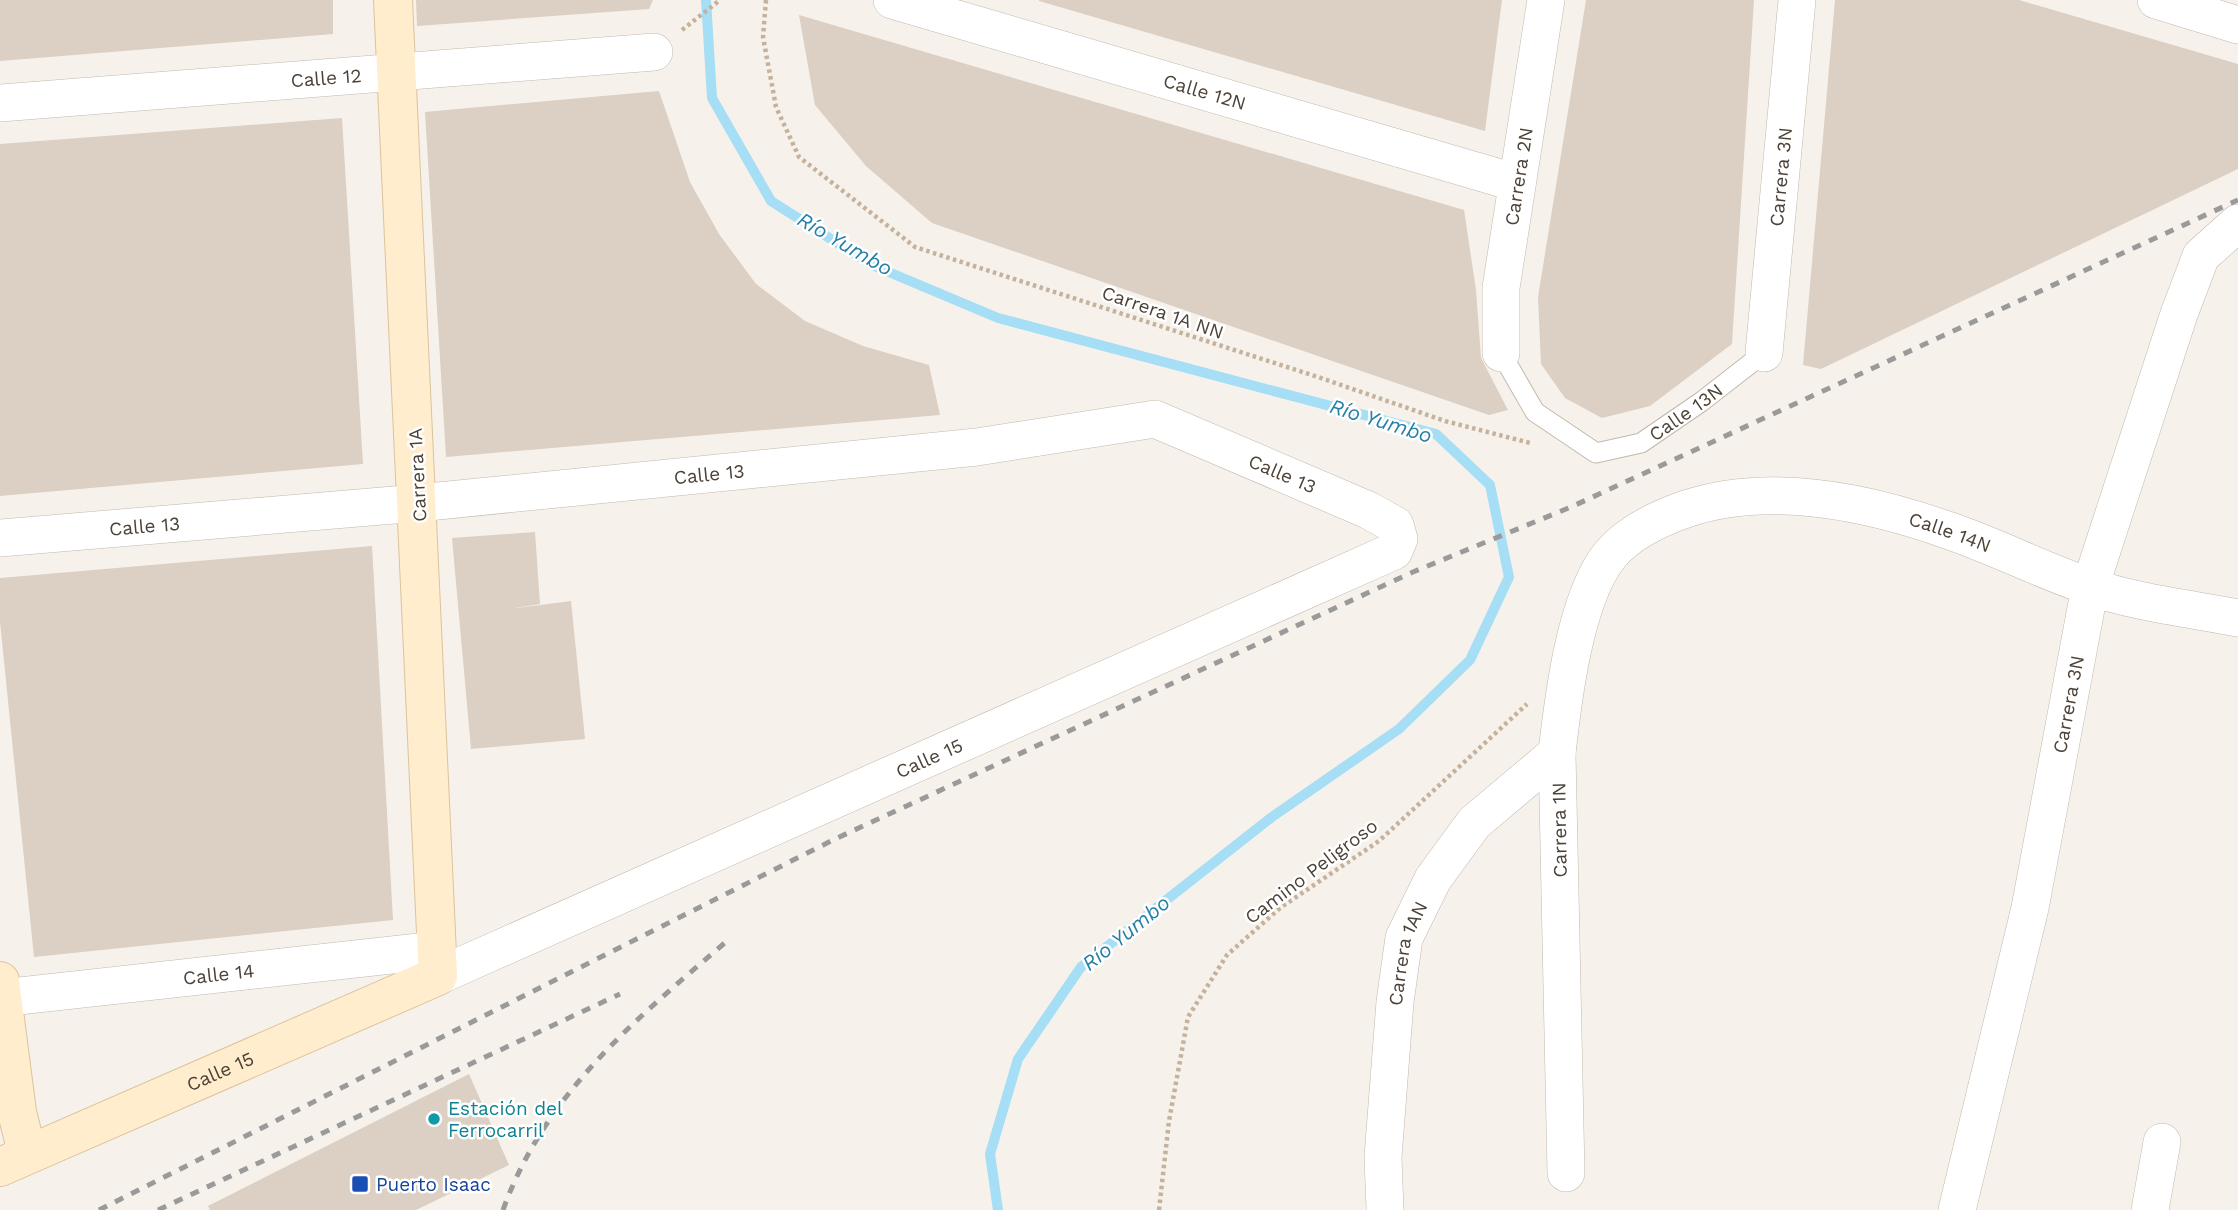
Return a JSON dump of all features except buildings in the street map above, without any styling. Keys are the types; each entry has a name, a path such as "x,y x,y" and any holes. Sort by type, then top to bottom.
{"street":[{"name":"Carrera 1A","path":"393,0 438,963"},
{"name":"Calle 12N","path":"892,0 1517,183"},
{"name":"Carrera 2N","path":"1502,353 1501,288 1546,0"},
{"name":"Carrera 3N","path":"1764,353 1797,0"},
{"path":"2156,0 2238,25"},
{"name":"Calle 12","path":"0,103 654,52"},
{"name":"Carrera 3N","path":"1957,1210 2031,908 2090,587 2179,314 2202,256 2238,222"},
{"name":"Calle 13","path":"0,538 418,503 976,447 1155,419 1368,510 1395,525"},
{"name":"Calle 14N","path":"1657,519 1719,498 1793,496 1866,507 1949,530 2090,587 2238,618"},
{"name":"Carrera 1N","path":"1566,1173 1557,753 1562,710 1585,603 1610,555 1657,519"},
{"name":"Calle 15","path":"13,1160 438,963 1394,551 1399,539 1395,525"},
{"name":"Carrera 1AN","path":"1385,1210 1383,1157 1395,1002 1404,938 1433,879 1474,823 1557,753"},
{"name":"Calle 14","path":"1,992 438,963"},
{"path":"1,992 13,1160"},
{"path":"2150,1210 2162,1142"}],"lane":[{"name":"Calle 13N","path":"1502,353 1535,412 1596,453 1641,443 1701,402 1764,353"}],"path":[{"path":"654,52 720,0"},
{"name":"Carrera 1A NN","path":"766,0 763,37 776,107 799,157 915,247 1445,421 1538,445"},
{"name":"Camino Peligroso","path":"1159,1210 1169,1121 1188,1017 1227,955 1280,908 1379,841 1500,726 1532,700"}],"waterway":[{"name":"Río Yumbo","path":"706,0 712,98 771,201 872,265 998,318 1436,434 1490,485 1509,577 1470,660 1399,729 1272,817 1081,967 1018,1059 990,1154 998,1210"}],"railway":[{"path":"99,1210 835,839 1413,572 1571,507 2238,200"},
{"path":"503,1210 521,1168 568,1094 627,1030 727,941"},
{"path":"158,1210 620,994"}],"place":[{"name":"Estación del Ferrocarril","path":"434,1119"},
{"name":"Puerto Isaac","path":"360,1184"}]}
